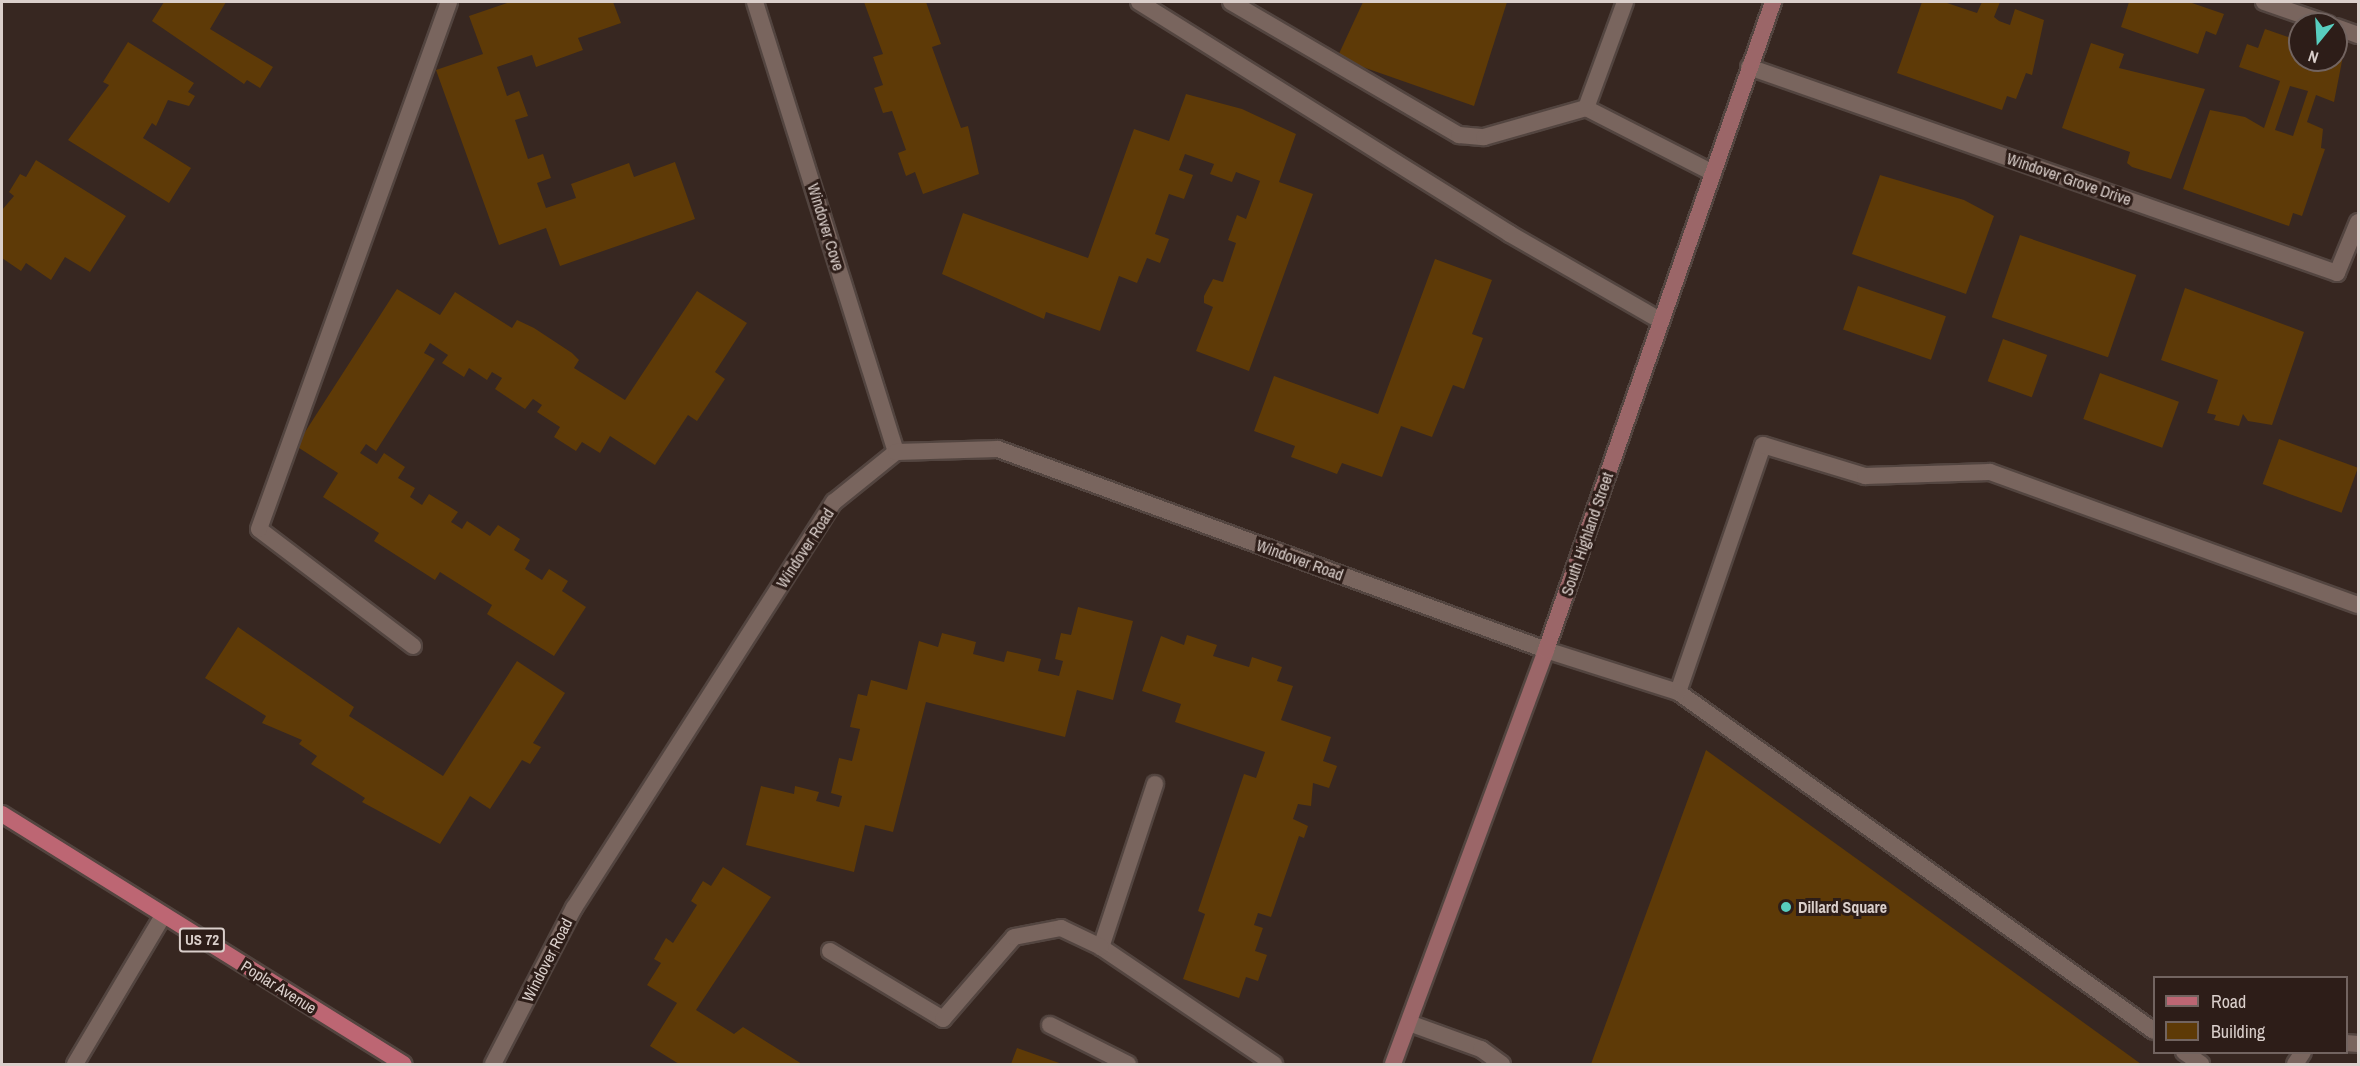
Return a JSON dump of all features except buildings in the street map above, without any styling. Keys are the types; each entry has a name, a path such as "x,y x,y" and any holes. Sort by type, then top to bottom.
{"main road":[{"name":"South Highland Street","path":"1393,1065 1546,650 1773,2"},
{"name":"Poplar Avenue","path":"2,814 403,1065"}],"street":[{"path":"413,646 259,529 449,2"},
{"name":"Windover Cove","path":"756,2 896,452"},
{"path":"1139,2 1510,234 1661,321"},
{"path":"1231,2 1459,135 1484,137 1586,108 1713,173"},
{"path":"1586,108 1625,2"},
{"path":"2264,2 2293,12"},
{"name":"Windover Grove Drive","path":"1749,67 2337,273 2358,222"},
{"path":"1677,692 1763,445 1865,476 1990,472 2358,605"},
{"name":"Windover Road","path":"493,1065 574,908 834,502 896,452 998,449 1546,650 1677,692 2153,1030"},
{"path":"1101,947 1155,784"},
{"path":"75,1065 163,916"},
{"path":"830,951 943,1019 1014,937 1061,928 1101,947 1274,1065"},
{"path":"1409,1023 1481,1049 1502,1065"},
{"path":"1050,1025 1128,1065"},
{"path":"2185,1054 2201,1065"}],"place":[{"name":"Dillard Square","path":"1786,907"}]}
